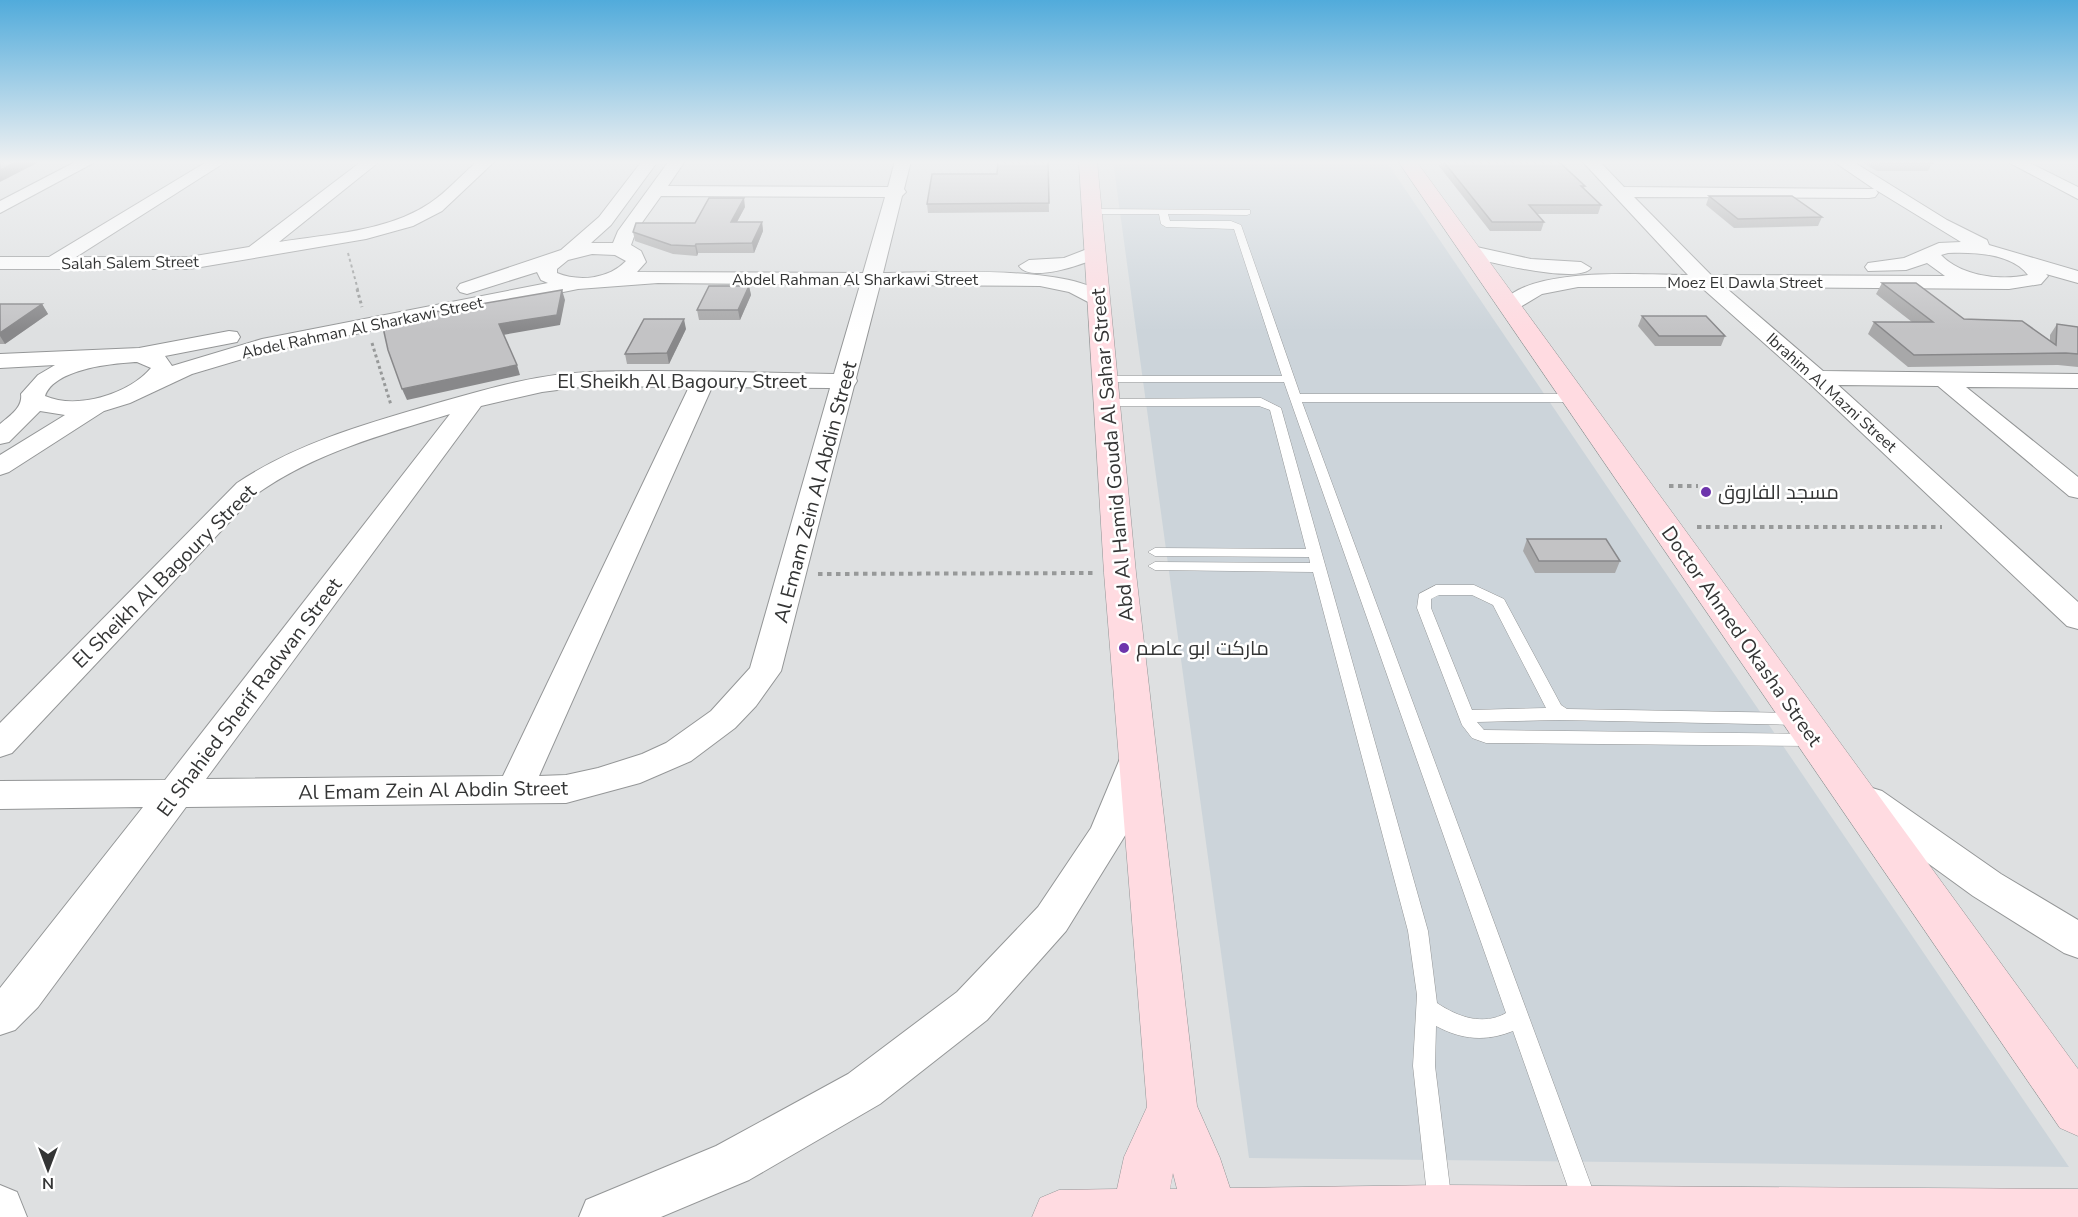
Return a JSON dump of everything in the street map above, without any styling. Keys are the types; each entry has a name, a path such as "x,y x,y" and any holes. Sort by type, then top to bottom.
{"street":[{"path":"53,263 127,218"},
{"path":"254,252 298,218"},
{"name":"Salah Salem Street","path":"0,263 189,263 344,238 388,228 415,218"},
{"path":"580,283 566,283 548,276 546,270 561,256 595,233 607,218"},
{"path":"606,280 631,268 636,261 622,245 623,238 637,218"},
{"name":"Al Emam Zein Al Abdin Street","path":"0,795 514,792 566,789 618,778 668,759 709,733 741,704 765,671 794,574 890,218"},
{"name":"Abd Al Hamid Gouda Al Sahar Street","path":"1092,218 1108,391 1120,573 1172,1107 1194,1158 1212,1216"},
{"name":"Doctor Ahmed Okasha Street","path":"1448,218 2078,1111"},
{"name":"Ibrahim Al Mazni Street","path":"1645,218 1699,274 1817,378 2078,619"},
{"path":"1907,218 1934,240 1934,253 1944,268 1985,282"},
{"path":"1931,218 2036,270 2038,276 2024,283"},
{"name":"Moez El Dawla Street","path":"1510,305 1536,289 1578,281 1897,265 1934,253 1971,247 2008,256"},
{"name":"Abdel Rahman Al Sharkawi Street","path":"110,401 223,356 456,291 561,256 605,248 630,253 645,261 668,266 1040,280 1075,287 1099,300"},
{"name":"Abdel Rahman Al Sharkawi Street","path":"99,359 139,355 364,317 606,280 1046,266 1075,262 1095,252"},
{"name":"Moez El Dawla Street","path":"1472,252 1520,263 1562,268 2024,283"},
{"path":"2008,256 2078,277"},
{"path":"2024,283 2078,293"},
{"path":"139,355 160,362 162,369 148,385"},
{"path":"0,362 99,359"},
{"path":"0,437 26,414 34,397 48,378 99,359"},
{"path":"1817,378 2078,381"},
{"path":"0,379 23,385 41,405 62,408 110,401"},
{"name":"El Sheikh Al Bagoury Street","path":"0,744 246,489 295,457 325,445 512,389 579,380 846,381"},
{"path":"514,792 704,380"},
{"path":"1944,380 2078,490"},
{"name":"El Shahied Sherif Radwan Street","path":"0,1039 12,1005 175,795 474,399"},
{"path":"0,467 71,420 110,401"},
{"path":"603,1217 732,1163 864,1089 972,1006 1052,920 1107,834 1137,755"},
{"path":"1844,782 1910,833 2078,941"},
{"name":"Abd Al Hamid Gouda Al Sahar Street","path":"1137,1216 1150,1157 1172,1107"},
{"path":"0,1209 3,1217"},
{"path":"1059,1217 1441,1212 2078,1216"}],"lane":[{"path":"1164,218 1231,224 1238,227 1288,379 1590,1212"},
{"path":"1108,391 1288,379"},
{"path":"1108,391 1261,402 1271,405 1276,412 1418,931 1424,962 1427,1008 1424,1066 1441,1212"},
{"path":"1295,398 1576,398"},
{"path":"1155,559 1317,560"},
{"path":"1560,714 1499,602 1474,590 1436,590 1428,594 1423,602 1473,730 1494,739 1808,730"},
{"path":"1467,716 1560,714 1808,730"},
{"path":"1427,1008 1458,1027 1476,1030 1500,1027 1519,1017"}],"path":[{"path":"344,238 364,317 396,423"},
{"path":"1667,526 1981,528"},
{"path":"794,574 1120,573"}],"shaded area":[{"path":"1121,218 1425,218 2069,1167 1249,1158"}],"building":[{"path":"698,218 733,218 731,222 762,222 752,243 671,245 633,232 636,223 695,223"},
{"path":"1489,218 1540,218 1544,222 1492,222"},
{"path":"1736,218 1789,218 1738,219"},
{"path":"1882,283 1916,283 1964,319 2022,321 2056,345 2057,324 2078,327 2078,354 1914,355 1874,322 1933,322"},
{"path":"709,286 749,286 738,310 697,310"},
{"path":"562,290 557,315 499,324 517,365 402,389 388,350 382,323 404,317"},
{"path":"0,304 42,304 0,333"},
{"path":"1642,316 1706,316 1725,336 1659,336"},
{"path":"644,319 684,319 667,353 625,354"},
{"path":"1527,539 1606,539 1620,561 1539,561"}],"place":[{"name":"مسجد الفاروق","path":"1706,492"},
{"name":"ماركت ابو عاصم","path":"1124,648"}]}
